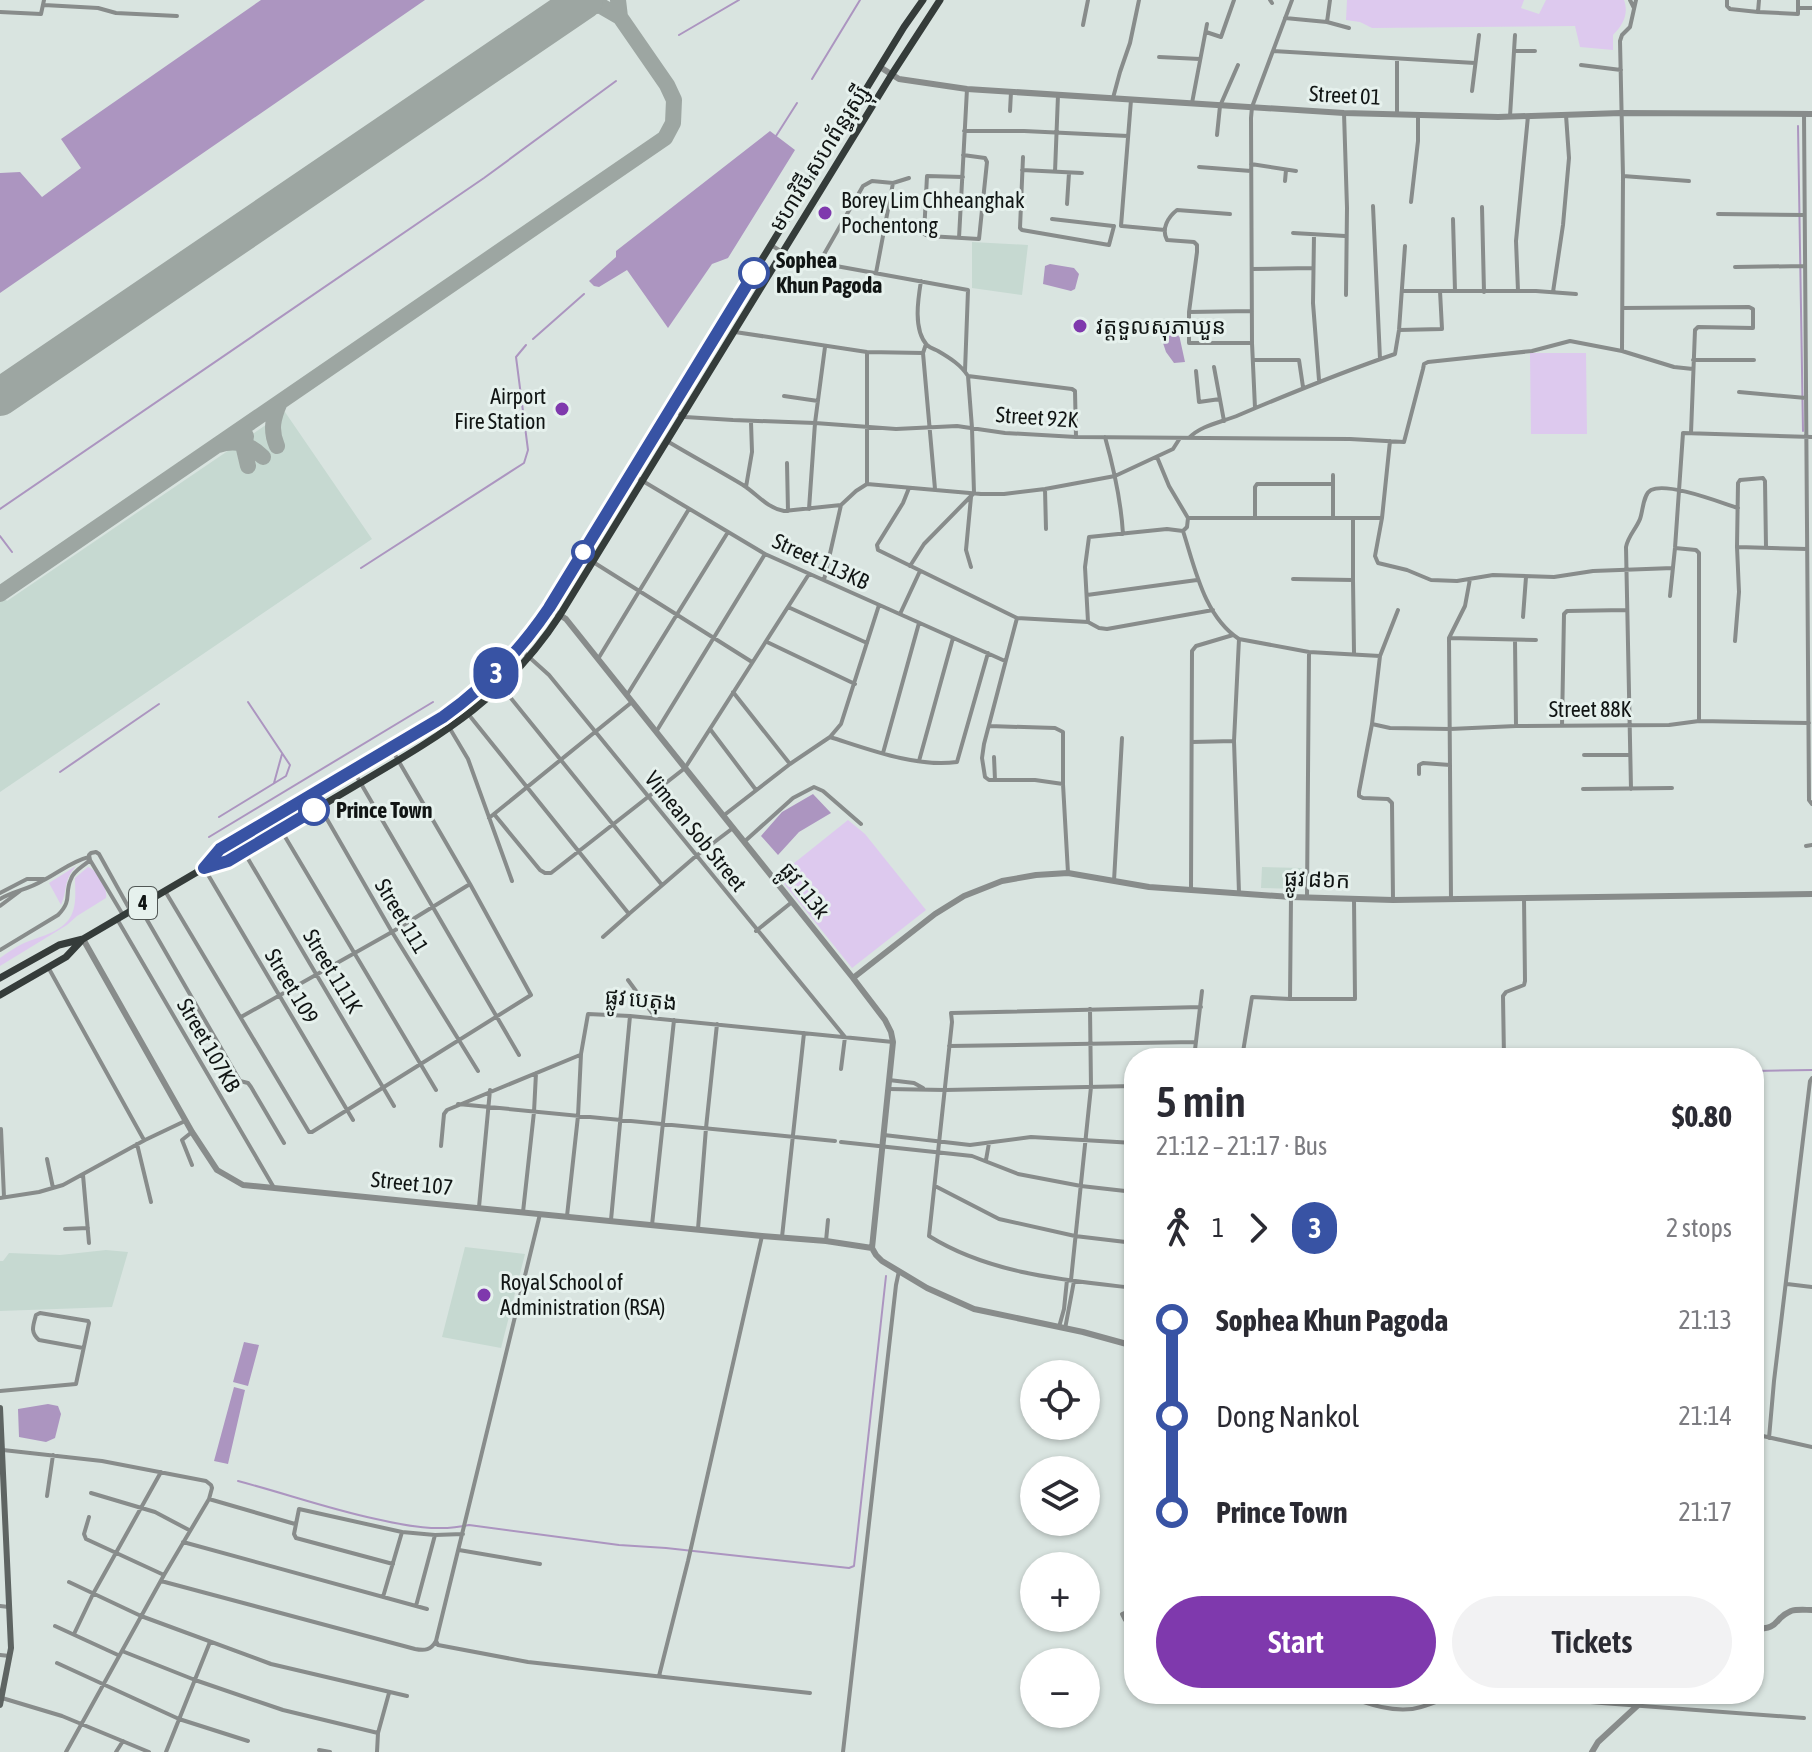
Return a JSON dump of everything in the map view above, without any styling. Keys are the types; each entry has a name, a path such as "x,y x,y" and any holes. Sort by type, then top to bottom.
{"highway":[{"name":"មហាវិថី សហព័ន្ធរុស្ស៊ី","path":"204,868 220,849 443,717 519,648 549,608 923,0"},
{"name":"មហាវិថី សហព័ន្ធរុស្ស៊ី","path":"0,978 59,945 83,939 204,868 228,861 398,761 469,715 530,656 560,615 940,0"},
{"name":"មហាវិថី សហព័ន្ធរុស្ស៊ី","path":"0,995 66,957 83,939"}],"main road":[{"path":"0,1408 10,1656 1,1702"}],"street":[{"path":"1083,25 1088,0"},
{"path":"1113,99 1139,0"},
{"path":"1206,32 1221,37 1234,0"},
{"path":"1255,408 1252,107 1292,0"},
{"path":"1327,22 1330,0"},
{"path":"1630,0 1634,8"},
{"path":"1636,0 1630,27 1620,41 1622,351 1674,367 1693,369"},
{"path":"1727,0 1730,9 1798,14 1798,0"},
{"path":"1758,12 1759,0"},
{"path":"0,12 41,14 44,3 98,8 116,13 177,16"},
{"path":"1798,8 1812,8"},
{"path":"1285,18 1327,22 1349,28"},
{"path":"1192,103 1207,24"},
{"path":"1472,91 1479,35"},
{"path":"1510,116 1515,35"},
{"path":"1273,51 1475,63"},
{"path":"1514,51 1535,51"},
{"path":"1159,57 1200,59"},
{"path":"1397,59 1397,116"},
{"path":"1217,135 1220,106 1238,65"},
{"path":"1581,65 1621,70"},
{"name":"Street 01","path":"880,67 899,79 967,89 1397,116 1812,114"},
{"path":"959,238 967,89"},
{"path":"1010,111 1011,92"},
{"path":"1055,172 1058,95"},
{"path":"1121,226 1131,100"},
{"path":"1344,113 1346,295"},
{"path":"1804,114 1805,203 1801,215 1809,338 1803,398 1810,437 1810,535 1807,549 1809,800 1812,804"},
{"path":"1553,292 1569,158 1566,115"},
{"path":"1411,202 1418,116"},
{"path":"1518,291 1516,241 1528,116"},
{"path":"964,131 1128,136"},
{"path":"963,155 985,158 987,166 981,237 976,240 924,234 927,176 963,177"},
{"path":"1023,157 1022,230 1109,245 1114,226"},
{"path":"1251,164 1296,171"},
{"path":"1199,167 1251,171"},
{"path":"1022,170 1082,173"},
{"path":"1285,181 1286,170"},
{"path":"1067,204 1069,173"},
{"path":"1623,176 1689,181"},
{"path":"819,263 863,186 872,181 893,183 909,178"},
{"path":"876,273 893,183"},
{"path":"1805,203 1812,203"},
{"path":"1373,206 1380,359"},
{"path":"1482,207 1484,292"},
{"path":"1230,214 1177,210 1170,216 1165,237 1167,240 1194,242 1197,245 1189,312 1189,343 1252,343"},
{"path":"1718,214 1801,215"},
{"path":"1052,219 1165,230"},
{"path":"1453,219 1455,291"},
{"path":"1293,233 1345,236"},
{"path":"1314,235 1312,268 1319,380"},
{"path":"771,245 792,258 968,290 967,374 972,428 972,495 966,550 971,567"},
{"path":"1189,438 1199,430 1319,380 1395,354 1405,246"},
{"path":"1735,267 1804,266"},
{"path":"1252,269 1312,268"},
{"path":"921,281 917,308 918,322 926,344 923,353 935,489"},
{"path":"1402,291 1576,294"},
{"path":"1399,330 1442,329 1440,291"},
{"path":"1623,308 1753,309 1753,328 1696,328 1691,433"},
{"path":"1189,312 1252,311"},
{"path":"733,331 867,352 923,353"},
{"name":"Street 92K","path":"671,408 685,417 867,428 957,426 1005,433 1076,437 1404,442 1424,364 1428,362 1532,351 1570,341 1622,351"},
{"path":"926,344 949,357 967,374 1075,391 1076,437"},
{"path":"809,509 815,423 825,347"},
{"path":"867,352 867,484"},
{"path":"1253,360 1299,360 1303,387"},
{"path":"1693,360 1754,360"},
{"path":"1214,367 1224,421"},
{"path":"1196,371 1199,402 1220,399"},
{"path":"1739,392 1803,398"},
{"path":"784,396 818,401"},
{"path":"746,487 752,452 751,421"},
{"path":"1670,596 1683,433 1810,437"},
{"path":"1105,437 1121,504 1123,534"},
{"path":"824,580 841,505 867,484 972,495 1045,489 1115,476 1173,449 1180,438"},
{"path":"667,441 746,487 776,510 841,505"},
{"path":"1390,441 1375,556 1378,563 1396,566 1431,580 1493,575 1554,577 1627,569 1673,568"},
{"path":"1157,457 1169,486 1188,518 1183,531"},
{"path":"787,463 788,511"},
{"name":"Street 113KB","path":"631,474 765,554 1005,661"},
{"path":"1333,475 1333,518"},
{"path":"1735,641 1739,592 1737,547 1740,480 1763,478 1765,481 1766,547"},
{"path":"1255,516 1257,484 1333,484"},
{"path":"909,488 877,548 1017,618 1088,622 1107,629 1213,610"},
{"path":"1045,489 1046,529"},
{"path":"1631,789 1626,610 1628,539 1640,519 1647,493 1653,489 1680,489 1738,508"},
{"path":"910,566 924,544 972,495"},
{"path":"598,659 689,509"},
{"path":"1188,518 1382,518"},
{"path":"1353,518 1354,654"},
{"path":"1088,622 1085,567 1089,537 1167,529 1183,531"},
{"path":"1183,531 1197,580 1213,610 1239,639 1309,652 1380,656"},
{"path":"627,695 728,532"},
{"path":"1737,547 1807,549"},
{"path":"1675,548 1699,553 1699,721"},
{"path":"656,732 765,554"},
{"path":"581,555 752,662"},
{"path":"900,614 920,571"},
{"path":"494,814 540,870 551,873 685,768 809,574"},
{"path":"1523,617 1526,577"},
{"path":"1293,579 1353,580"},
{"path":"1451,900 1449,638 1465,606 1470,579"},
{"path":"1087,595 1197,580"},
{"path":"723,816 830,737 841,724 879,605"},
{"path":"788,607 867,643"},
{"name":"ផ្លូវ 113k","path":"549,608 566,619 853,978 885,1020 893,1042"},
{"path":"1393,900 1392,803 1388,799 1359,796 1380,656 1398,610"},
{"path":"1562,726 1564,614 1567,611 1626,610"},
{"path":"1017,618 984,744 985,777 989,780 1035,780 1063,784"},
{"path":"883,753 919,623"},
{"path":"1191,889 1192,651 1196,646 1233,635"},
{"path":"919,761 953,638"},
{"path":"1449,638 1536,640"},
{"path":"1239,639 1234,741 1239,893"},
{"path":"1515,640 1516,726"},
{"path":"766,642 855,684"},
{"name":"Vimean Sob Street","path":"519,648 549,675 845,1037"},
{"path":"1307,897 1309,652"},
{"path":"830,737 919,761 955,763 959,760 988,653"},
{"path":"501,686 662,885"},
{"path":"733,692 790,764"},
{"path":"489,818 632,702"},
{"path":"469,715 629,914"},
{"path":"443,717 468,759 512,881"},
{"name":"Street 88K","path":"1372,724 1390,728 1450,729 1669,725 1699,721 1809,723"},
{"path":"989,726 1060,729 1063,732 1068,873"},
{"path":"710,729 756,790"},
{"path":"1114,881 1122,738"},
{"path":"1192,742 1234,741"},
{"path":"165,891 308,1131 312,1132 460,1040 531,995 391,748"},
{"path":"1584,755 1629,755"},
{"path":"994,757 995,780"},
{"path":"1419,774 1419,765 1423,763 1450,765"},
{"path":"353,770 519,1055"},
{"path":"744,842 793,798 814,787 823,791 861,824"},
{"path":"1583,789 1672,788"},
{"name":"Street 111","path":"320,807 392,932 478,1071"},
{"path":"603,937 733,828"},
{"path":"281,830 436,1090"},
{"name":"Street 111K","path":"244,852 394,1106"},
{"path":"128,913 99,854 90,854 90,860 241,1082 249,1085 284,1143"},
{"path":"0,896 46,879 80,859 97,862 100,858"},
{"path":"0,950 65,908 70,880 90,860"},
{"name":"Street 109","path":"204,868 353,1120"},
{"name":"ផ្លូវ ៨៦ក","path":"853,978 935,914 964,896 1002,881 1068,873 1149,887 1354,899 1812,894"},
{"path":"0,896 27,879 46,879"},
{"path":"241,1017 470,884"},
{"path":"0,906 22,889"},
{"path":"1290,999 1291,897"},
{"path":"1504,1048 1503,996 1524,985 1525,981 1524,898"},
{"path":"1244,1048 1252,997 1355,999 1354,899"},
{"path":"756,931 792,902"},
{"name":"Street 107KB","path":"128,913 273,1187"},
{"name":"Street 107","path":"83,939 192,1132 217,1170 243,1185 872,1248"},
{"path":"48,967 145,1140"},
{"path":"628,980 656,1018"},
{"path":"1195,1048 1202,991"},
{"path":"1124,1287 984,1263 931,1237 929,1232 951,1013 1201,1007"},
{"path":"1062,1328 1071,1280 1087,1139 1092,1044 1090,1009"},
{"name":"ផ្លូវ បេតុង","path":"567,1216 581,1054 588,1014 893,1042"},
{"path":"611,1221 630,1016"},
{"path":"652,1225 674,1020"},
{"path":"698,1230 717,1024"},
{"path":"782,1237 804,1033"},
{"path":"841,1069 845,1037"},
{"path":"893,1042 872,1248 876,1255 927,1288 974,1309 1124,1344"},
{"path":"949,1046 1196,1042"},
{"path":"441,1146 447,1110 581,1054"},
{"path":"523,1212 536,1073"},
{"path":"1769,1438 1812,1078"},
{"path":"889,1080 914,1083 925,1089"},
{"path":"888,1089 1124,1086"},
{"path":"479,1208 490,1090"},
{"path":"458,1104 972,1156 1015,1173 1124,1191"},
{"path":"1,1129 2,1198 53,1188 185,1121"},
{"path":"192,1132 182,1140 192,1165"},
{"path":"884,1135 970,1145 1031,1137 1124,1142"},
{"path":"986,1160 989,1143"},
{"path":"137,1144 151,1202"},
{"path":"47,1159 53,1188"},
{"path":"83,1175 89,1243"},
{"path":"934,1186 997,1218 1075,1236 1124,1242"},
{"path":"161,1581 415,1649 428,1650 433,1647 540,1214"},
{"path":"826,1241 828,1220"},
{"path":"65,1229 88,1228"},
{"path":"659,1676 762,1236"},
{"path":"843,1752 899,1271"},
{"path":"1786,1283 1812,1287"},
{"path":"0,1391 76,1384 83,1348 88,1321 40,1313 36,1315 32,1331 39,1340 83,1348"},
{"path":"1764,1437 1812,1447"},
{"path":"2,1450 102,1461 206,1481 212,1488 209,1499 66,1752"},
{"path":"47,1496 53,1454"},
{"path":"74,1634 161,1472"},
{"path":"91,1493 155,1512 190,1530"},
{"path":"209,1499 295,1524"},
{"path":"393,1564 297,1539 294,1536 298,1512 301,1509 402,1532 435,1535 463,1533"},
{"path":"89,1517 84,1534 86,1539 164,1575"},
{"path":"383,1597 402,1532"},
{"path":"416,1606 435,1535"},
{"path":"183,1542 427,1609"},
{"path":"459,1550 540,1564"},
{"path":"69,1582 141,1616 271,1664 407,1696"},
{"path":"0,1606 9,1607"},
{"path":"1764,1629 1769,1629 1786,1613 1812,1610"},
{"path":"55,1626 120,1653 283,1710 378,1733"},
{"path":"436,1641 438,1645 528,1662 810,1693"},
{"path":"166,1752 210,1642"},
{"path":"0,1655 10,1656"},
{"path":"57,1663 179,1719 248,1741"},
{"path":"377,1752 378,1733 389,1693"},
{"path":"1,1702 82,1724 149,1752"},
{"path":"1372,1704 1402,1710 1430,1704"},
{"path":"1592,1752 1598,1742 1638,1704 1804,1718"},
{"path":"116,1752 123,1741"},
{"path":"319,1750 330,1752"}],"shaded area":[{"path":"261,0 425,0 0,293 0,173 20,172 42,197 81,168 61,139"},
{"path":"1347,0 1524,0 1521,8 1539,14 1546,0 1624,0 1626,10 1622,23 1613,35 1613,50 1580,47 1575,26 1372,28 1346,20"},
{"path":"770,131 795,150 728,258 712,264 668,328 627,270 599,287 589,281 616,257 616,251"},
{"path":"972,242 1028,245 1022,295 972,288"},
{"path":"1045,266 1074,268 1079,274 1075,289 1071,291 1043,284"},
{"path":"1178,330 1185,362 1174,363 1166,352 1160,334"},
{"path":"1530,353 1586,353 1587,434 1531,434"},
{"path":"285,412 372,539 0,792 0,593 7,601"},
{"path":"813,794 831,813 799,832 778,855 761,836 782,812"},
{"path":"848,820 865,834 926,910 852,968 778,876"},
{"path":"76,866 67,881 61,905 49,883"},
{"path":"88,867 102,880 106,898 0,966 0,958 67,922 74,907 75,878"},
{"path":"1262,867 1302,868 1301,889 1261,888"},
{"name":"Royal School of Administration (RSA)","path":"465,1247 525,1254 501,1348 442,1337"},
{"path":"106,1250 128,1252 112,1307 0,1311 0,1261 9,1253 60,1255"},
{"path":"244,1342 259,1345 248,1386 233,1382"},
{"path":"234,1387 245,1390 228,1464 214,1461"},
{"path":"48,1404 58,1406 61,1414 55,1438 46,1442 19,1437 18,1409"}],"waterway":[{"path":"679,35 739,0"},
{"path":"812,79 860,0"},
{"path":"0,509 484,178 616,81"},
{"path":"776,136 797,103"},
{"path":"1798,126 1803,431"},
{"path":"533,339 584,294"},
{"path":"361,568 524,463 528,450 516,357 526,345"},
{"path":"0,536 12,552"},
{"path":"219,817 286,776 290,765 248,702"},
{"path":"209,837 433,702"},
{"path":"60,772 159,704"},
{"path":"274,783 282,754"},
{"path":"1764,1071 1812,1070"},
{"path":"238,1481 341,1511 411,1526 446,1528 469,1525 619,1545 849,1568 854,1566 886,1276"}],"taxiway":[{"path":"0,594 665,138 673,123 674,100 620,17 618,0"},
{"path":"577,5 601,6 620,17"},
{"path":"277,446 273,424 280,402"},
{"path":"246,436 244,449 248,466"},
{"path":"218,445 242,444 263,457"}],"runway":[{"path":"0,397 584,0"}],"bus line":[{"name":"3","path":"314,810 228,861 204,868 220,849 443,717 508,661 549,608 754,273"}],"place":[{"name":"Borey Lim Chheanghak Pochentong","path":"825,213"},
{"name":"Sophea Khun Pagoda","path":"754,273"},
{"name":"វត្តទួលសុភាឃួន","path":"1080,326"},
{"name":"Airport Fire Station","path":"562,409"},
{"name":"Prince Town","path":"314,810"},
{"name":"Royal School of Administration (RSA)","path":"484,1295"}]}
